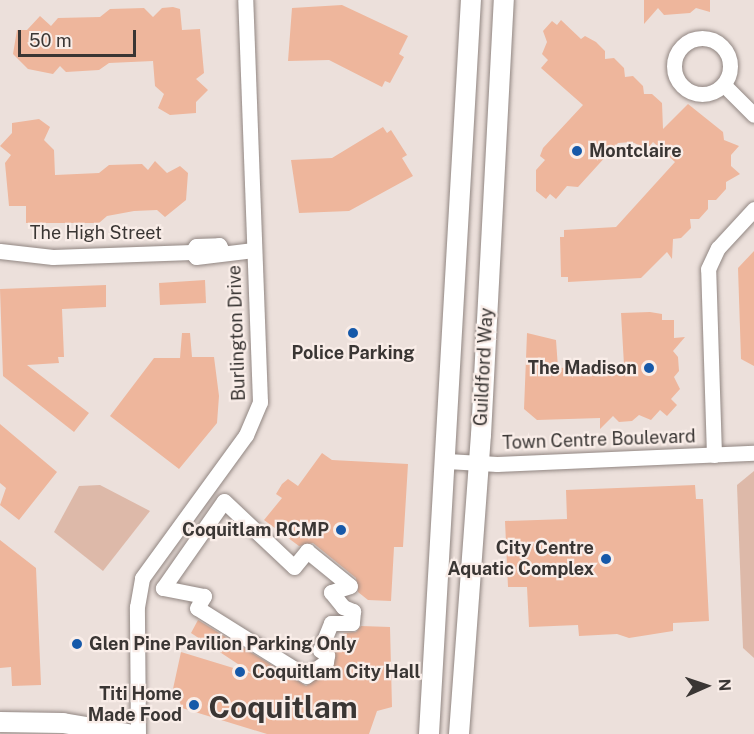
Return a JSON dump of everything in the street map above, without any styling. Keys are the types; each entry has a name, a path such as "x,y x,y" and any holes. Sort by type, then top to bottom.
{"main road":[{"name":"Guildford Way","path":"429,734 447,461 471,0"},
{"name":"Guildford Way","path":"459,734 478,464 504,0"},
{"path":"0,722 54,722 128,734"}],"street":[{"name":"Burlington Drive","path":"138,734 137,607 142,578 258,413 244,0"},
{"path":"724,85 754,115"},
{"path":"714,455 708,269 718,248 754,209"},
{"name":"The High Street","path":"0,250 53,257 192,252 196,257 218,256 222,251 254,249"},
{"name":"Town Centre Boulevard","path":"447,461 478,464 754,453"},
{"path":"224,501 294,567 307,550 350,586 331,592 343,607 353,611 352,623 331,623 320,651 327,655 326,662 306,676 197,608 204,596 164,588 224,501"}],"shaded area":[{"path":"754,471 754,658 743,648 737,485"},
{"path":"100,485 150,511 103,571 54,532 79,486"}],"building":[{"path":"644,0 710,0 710,12 696,8 690,13 664,15 658,8 644,24"},
{"path":"342,5 408,36 399,54 404,57 390,83 385,81 382,87 329,60 288,61 292,8"},
{"path":"144,8 153,17 162,8 180,9 182,30 200,29 204,73 196,79 208,90 196,102 196,113 170,115 158,108 164,94 155,86 153,61 109,63 99,70 66,72 60,66 53,74 28,69 13,54 17,30 27,30 40,16 51,26 58,18 100,17 110,9"},
{"name":"Montclaire","path":"561,20 581,39 585,36 596,42 605,51 605,59 614,58 624,68 625,77 633,76 643,86 644,94 652,94 662,103 663,129 688,104 723,132 724,140 739,146 731,155 731,166 740,174 726,182 726,189 716,200 708,200 708,209 699,219 690,219 691,228 681,238 673,239 672,259 667,252 641,278 568,282 568,277 561,277 560,237 564,237 564,230 616,227 675,162 653,142 647,149 632,142 618,143 578,187 567,186 556,199 550,194 546,199 536,191 536,170 545,160 540,156 543,148 583,105 541,68 548,60 542,54 547,42 543,31 552,21 557,25"},
{"path":"39,119 50,127 44,140 54,150 55,175 99,173 109,165 142,164 148,170 155,161 167,173 180,166 188,173 186,200 165,217 157,210 107,216 99,223 26,223 26,206 9,206 5,163 11,155 0,146 12,133 12,123"},
{"path":"383,127 387,133 391,130 407,155 402,158 413,176 349,211 299,213 291,160 332,158"},
{"path":"754,251 754,366 741,359 738,268"},
{"path":"205,280 206,303 160,305 159,283"},
{"path":"106,285 106,307 62,309 64,357 58,357 59,363 27,365 89,413 74,432 3,376 0,289"},
{"name":"The Madison","path":"621,313 662,314 662,320 674,320 674,338 685,337 673,351 678,357 679,371 674,377 680,389 671,399 677,405 667,416 660,410 651,420 639,415 632,421 619,422 613,416 600,429 600,418 537,420 524,409 527,333 556,340 558,368 624,365"},
{"path":"182,333 190,333 192,357 214,357 219,396 217,423 179,469 110,416 154,358 180,358"},
{"path":"0,424 57,472 19,520 0,505 6,488 0,483"},
{"name":"Coquitlam RCMP","path":"322,453 332,460 408,464 403,547 394,547 391,601 368,600 358,592 356,578 313,543 299,546 264,520 282,498 276,494 282,484 288,479 298,486"},
{"name":"City Centre Aquatic Complex","path":"695,485 696,499 703,499 709,621 673,623 673,631 629,638 617,634 579,636 578,625 529,627 527,587 508,587 505,521 567,519 566,490"},
{"path":"0,540 36,568 41,685 12,686 11,667 0,668"},
{"name":"Coquitlam City Hall","path":"198,620 306,686 334,667 333,647 344,633 356,632 361,626 390,627 392,707 377,711 369,734 267,734 182,708 179,700 171,698 181,652 253,674 191,633"}],"place":[{"name":"Montclaire","path":"577,151"},
{"name":"Police Parking","path":"353,333"},
{"name":"The Madison","path":"649,368"},
{"name":"Coquitlam RCMP","path":"341,530"},
{"name":"City Centre Aquatic Complex","path":"606,559"},
{"name":"Glen Pine Pavilion Parking Only","path":"77,644"},
{"name":"Coquitlam City Hall","path":"240,672"},
{"name":"Titi Home Made Food","path":"194,705"}],"district":[{"name":"Coquitlam","path":"283,707"}]}
